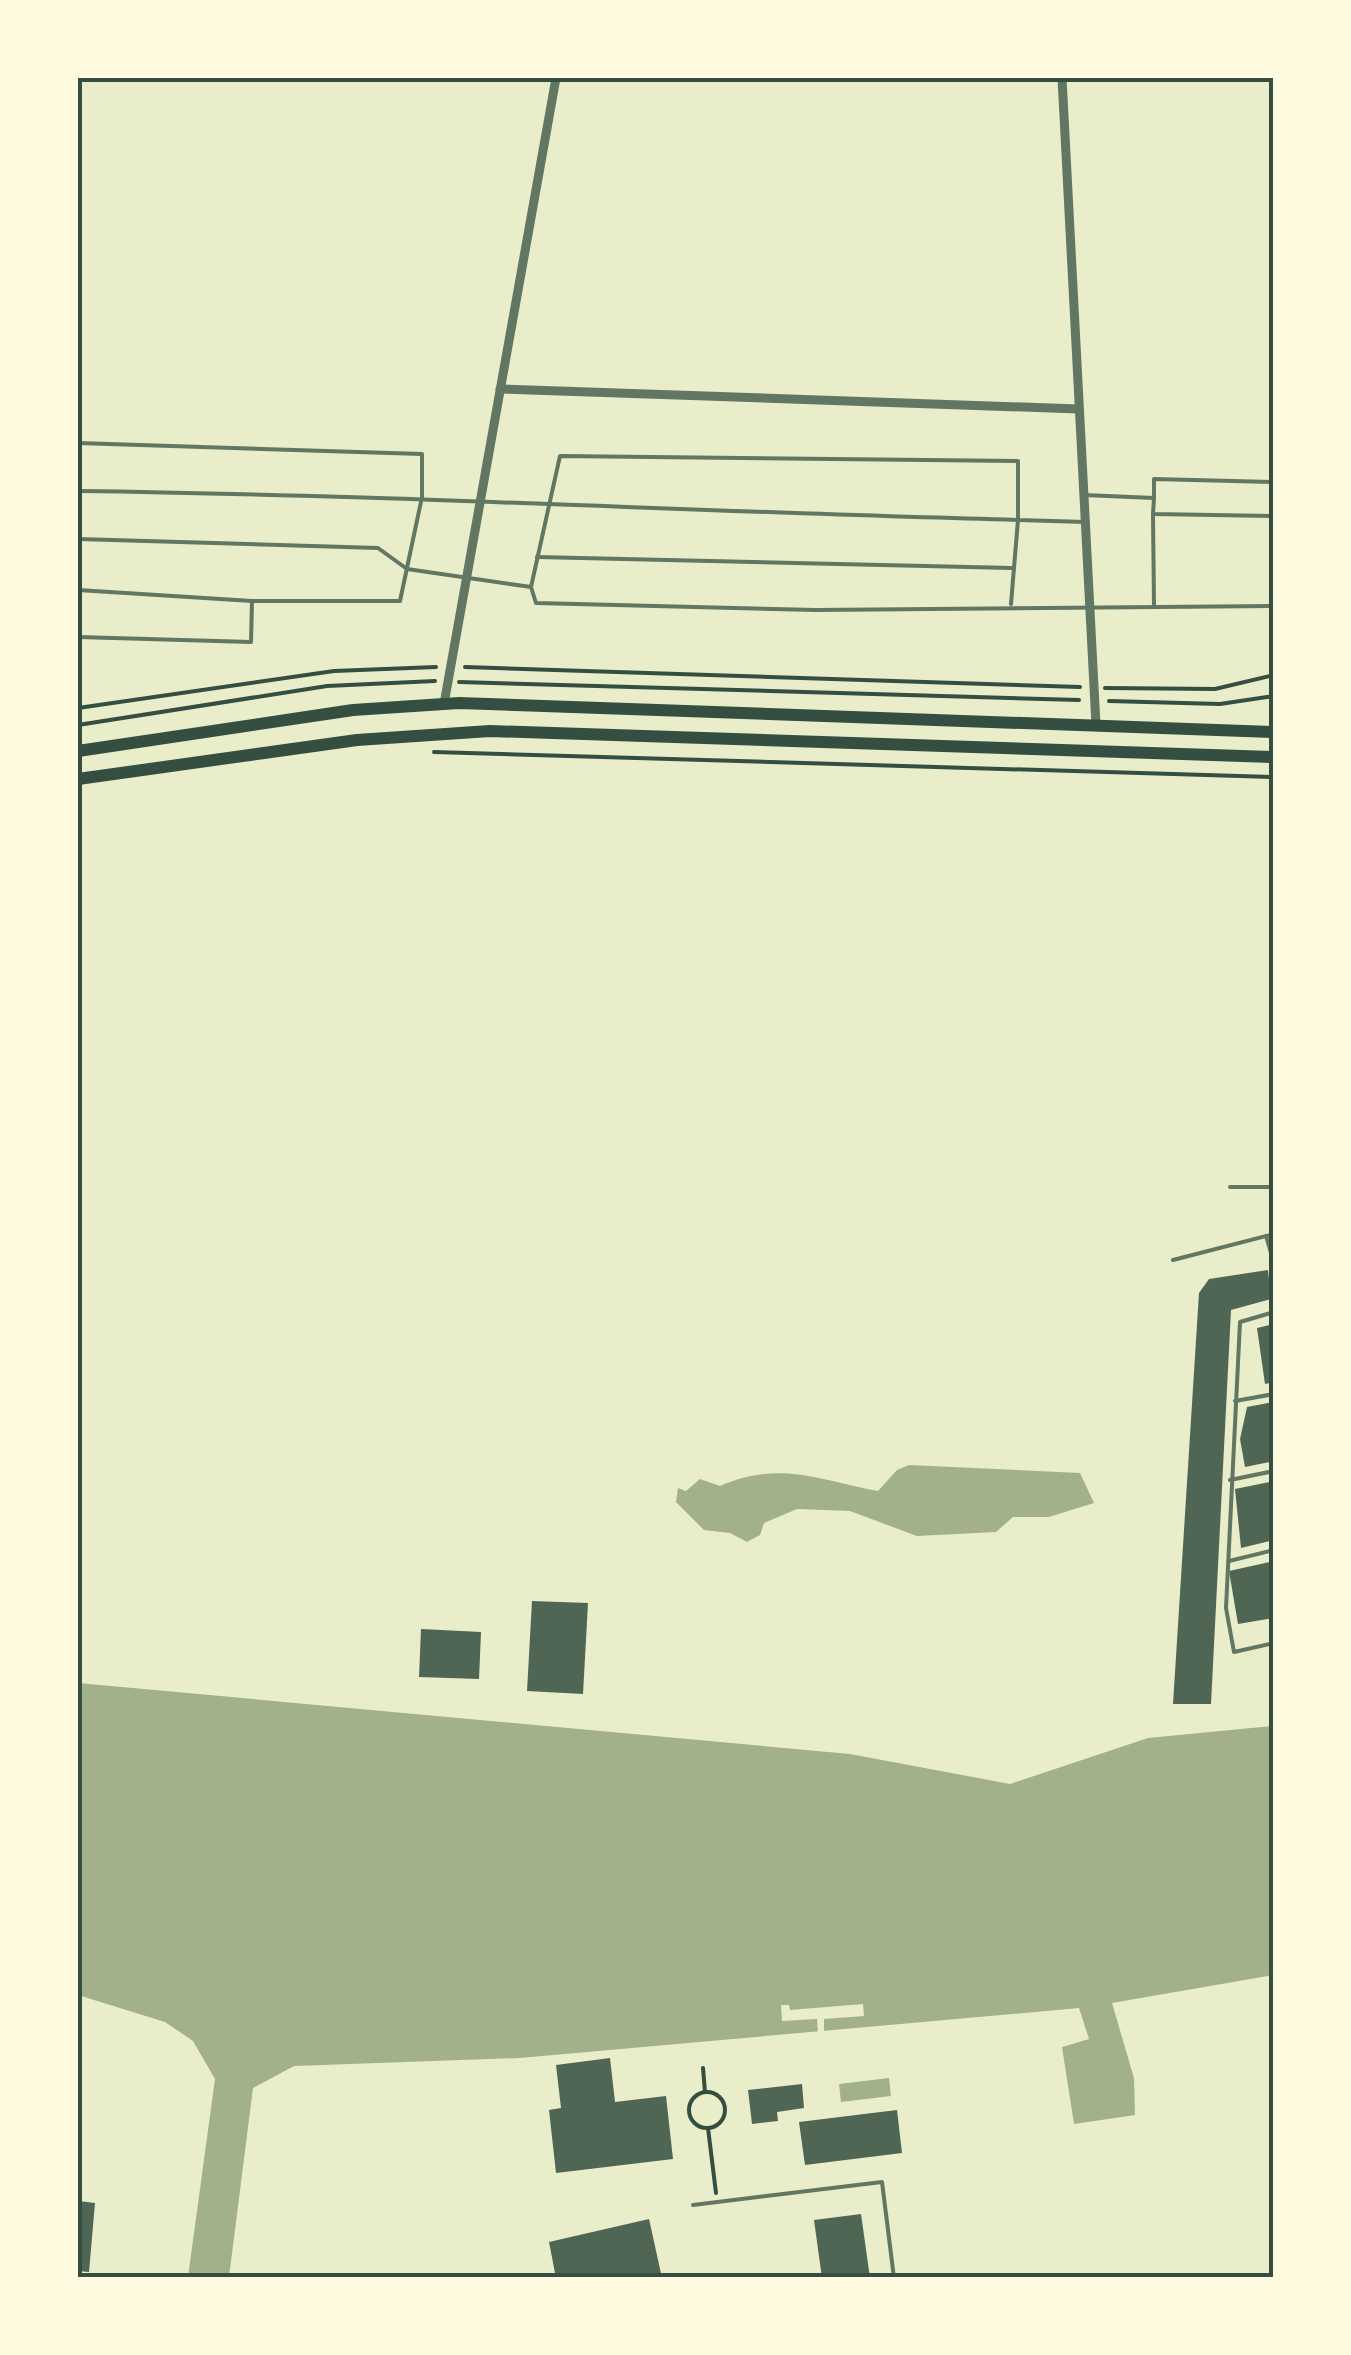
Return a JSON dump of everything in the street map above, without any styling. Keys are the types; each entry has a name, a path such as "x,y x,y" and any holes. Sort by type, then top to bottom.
{"main road":[{"path":"78,751 326,714 444,704 1274,732"},
{"path":"78,779 343,741 473,731 1274,757"}],"street":[{"path":"444,704 556,78"},
{"path":"1062,78 1096,725"},
{"path":"500,389 1079,409"}],"lane":[{"path":"78,442 422,454 422,498 400,601 252,601 78,590"},
{"path":"1011,607 1018,461 560,456 531,587 536,603 816,610 1274,606"},
{"path":"1154,606 1154,479 1274,482"},
{"path":"78,491 422,498 547,507 1086,522"},
{"path":"1084,495 1154,498"},
{"path":"1153,514 1274,516"},
{"path":"78,539 378,548 407,569 531,587"},
{"path":"537,557 1014,568"},
{"path":"78,637 251,642 252,601"},
{"path":"1230,1188 1274,1188"},
{"path":"1173,1260 1274,1234"},
{"path":"1266,1236 1274,1263"},
{"path":"1274,1312 1240,1322 1226,1608 1234,1652 1274,1643"},
{"path":"1235,1402 1274,1394"},
{"path":"1230,1480 1274,1471"},
{"path":"1227,1561 1274,1550"},
{"path":"693,2205 882,2182 894,2278"}],"path":[{"path":"78,708 334,671 450,666 1094,688 1216,688 1274,675"},
{"path":"432,752 1274,777"},
{"path":"703,2068 705,2092"},
{"path":"705,2092 718,2096 725,2108 721,2121 708,2128 696,2125 688,2111 694,2097 705,2092"},
{"path":"708,2128 717,2202"}],"shaded area":[{"path":"909,1465 1080,1473 1094,1503 1049,1517 1013,1517 996,1532 917,1536 850,1511 797,1509 764,1523 760,1535 747,1542 730,1533 704,1530 676,1502 678,1488 686,1491 700,1479 720,1486 762,1474 799,1475 878,1491 897,1470"},
{"path":"78,1683 850,1754 1010,1784 1148,1738 1273,1726 1273,1975 1112,2003 1134,2078 1135,2115 1074,2124 1062,2047 1089,2039 1079,2008 520,2058 294,2066 253,2088 229,2277 188,2277 215,2079 193,2041 165,2022 78,1995"},
{"path":"889,2078 891,2096 841,2102 839,2084"}],"pier":[{"path":"863,2004 864,2016 824,2019 824,2033 818,2034 817,2019 782,2021 781,2005 789,2005 790,2010"}],"building":[{"path":"1268,1270 1271,1299 1231,1310 1211,1704 1173,1704 1199,1293 1209,1279"},
{"path":"1274,1324 1274,1382 1265,1384 1257,1328"},
{"path":"1274,1402 1274,1461 1245,1467 1240,1439 1247,1407"},
{"path":"1274,1481 1274,1540 1241,1548 1235,1489"},
{"path":"1274,1561 1274,1618 1238,1624 1229,1571"},
{"path":"532,1601 588,1603 583,1694 527,1691"},
{"path":"421,1629 481,1632 479,1679 419,1677"},
{"path":"610,2058 615,2102 666,2096 673,2159 556,2173 549,2110 561,2108 556,2065"},
{"path":"802,2084 804,2108 777,2112 778,2121 752,2124 748,2090"},
{"path":"897,2110 902,2153 805,2165 799,2122"},
{"path":"78,2201 95,2203 89,2272 78,2271"},
{"path":"861,2214 870,2278 822,2278 814,2220"},
{"path":"649,2219 662,2278 556,2278 549,2242"}]}
